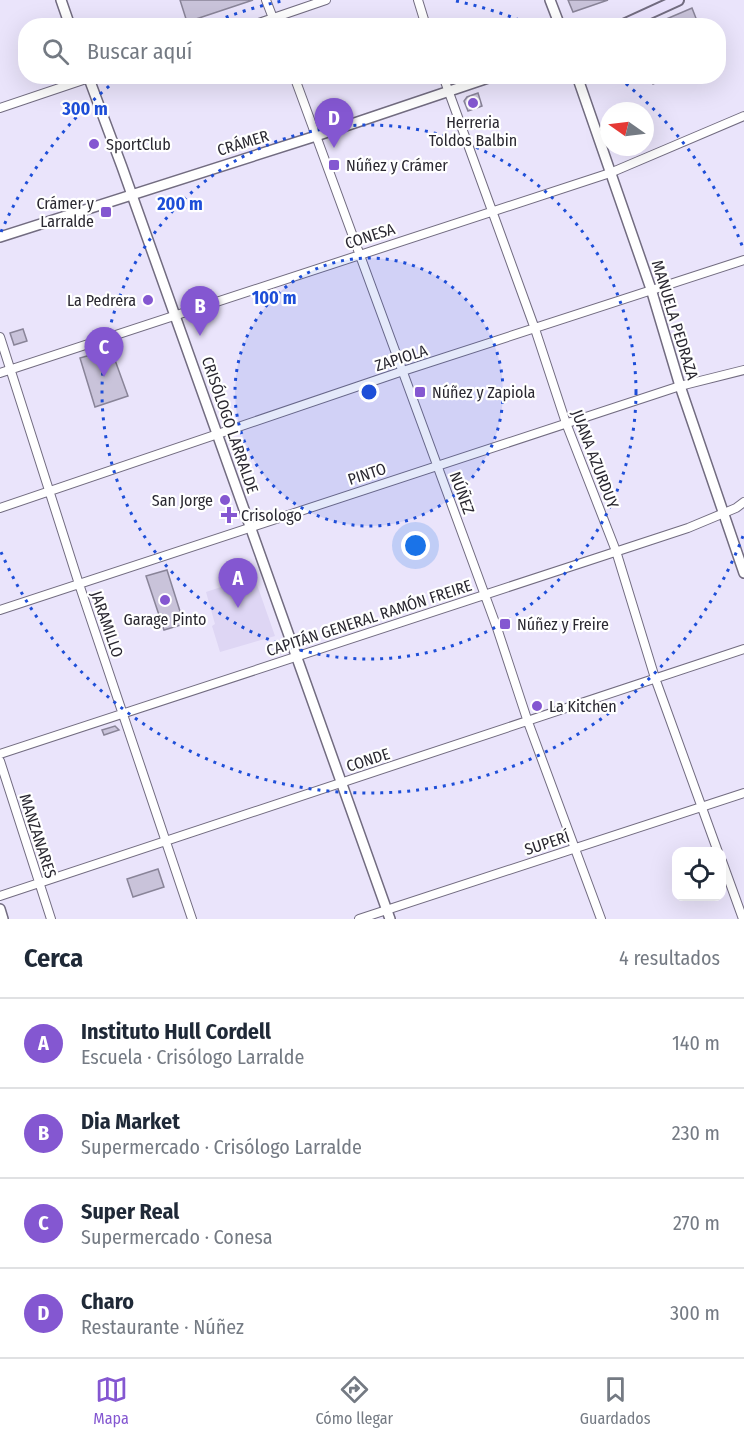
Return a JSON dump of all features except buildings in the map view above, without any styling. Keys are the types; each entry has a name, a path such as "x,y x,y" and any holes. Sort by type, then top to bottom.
{"main road":[{"path":"639,18 678,0"}],"street":[{"path":"61,0 67,18"},
{"path":"266,0 273,18"},
{"path":"283,18 326,0"},
{"path":"418,0 424,18"},
{"path":"550,0 557,18"},
{"path":"0,108 70,84"},
{"name":"CRISÓLOGO LARRALDE","path":"93,84 388,915"},
{"name":"NÚÑEZ","path":"297,84 438,466 528,722 601,919"},
{"name":"JUANA AZURDUY","path":"446,84 535,329 566,423 616,551 655,678 716,847"},
{"name":"CRÁMER","path":"0,237 471,84"},
{"name":"MANUELA PEDRAZA","path":"580,84 651,289 680,386 744,573"},
{"name":"CONESA","path":"0,373 610,173 744,116"},
{"name":"ZAPIOLA","path":"0,508 403,371 744,260"},
{"name":"JARAMILLO","path":"0,337 79,584 192,919"},
{"name":"PINTO","path":"0,610 680,386 744,370"},
{"name":"CAPITÁN GENERAL RAMÓN FREIRE","path":"0,754 703,522 744,502"},
{"name":"CONDE","path":"0,896 744,649"},
{"name":"MANZANARES","path":"0,761 51,919"},
{"name":"SUPERÍ","path":"359,919 388,915 574,848 744,793"},
{"path":"726,872 743,919"},
{"path":"0,909 3,919"}],"shaded area":[{"path":"254,576 275,636 220,652 212,626 215,624 206,592"}],"place":[{"name":"Herreria Toldos Balbin","path":"473,103"},
{"name":"SportClub","path":"94,144"},
{"name":"Charo","path":"334,148"},
{"name":"Núñez y Crámer","path":"334,165"},
{"name":"Crámer y Larralde","path":"106,212"},
{"name":"La Pedrera","path":"148,300"},
{"name":"Dia Market","path":"200,336"},
{"name":"Super Real","path":"104,377"},
{"name":"Núñez y Zapiola","path":"420,392"},
{"name":"San Jorge","path":"225,500"},
{"name":"Crisologo","path":"229,515"},
{"name":"Garage Pinto","path":"165,600"},
{"name":"Instituto Hull Cordell","path":"238,608"},
{"name":"Núñez y Freire","path":"505,624"},
{"name":"La Kitchen","path":"537,706"}]}
